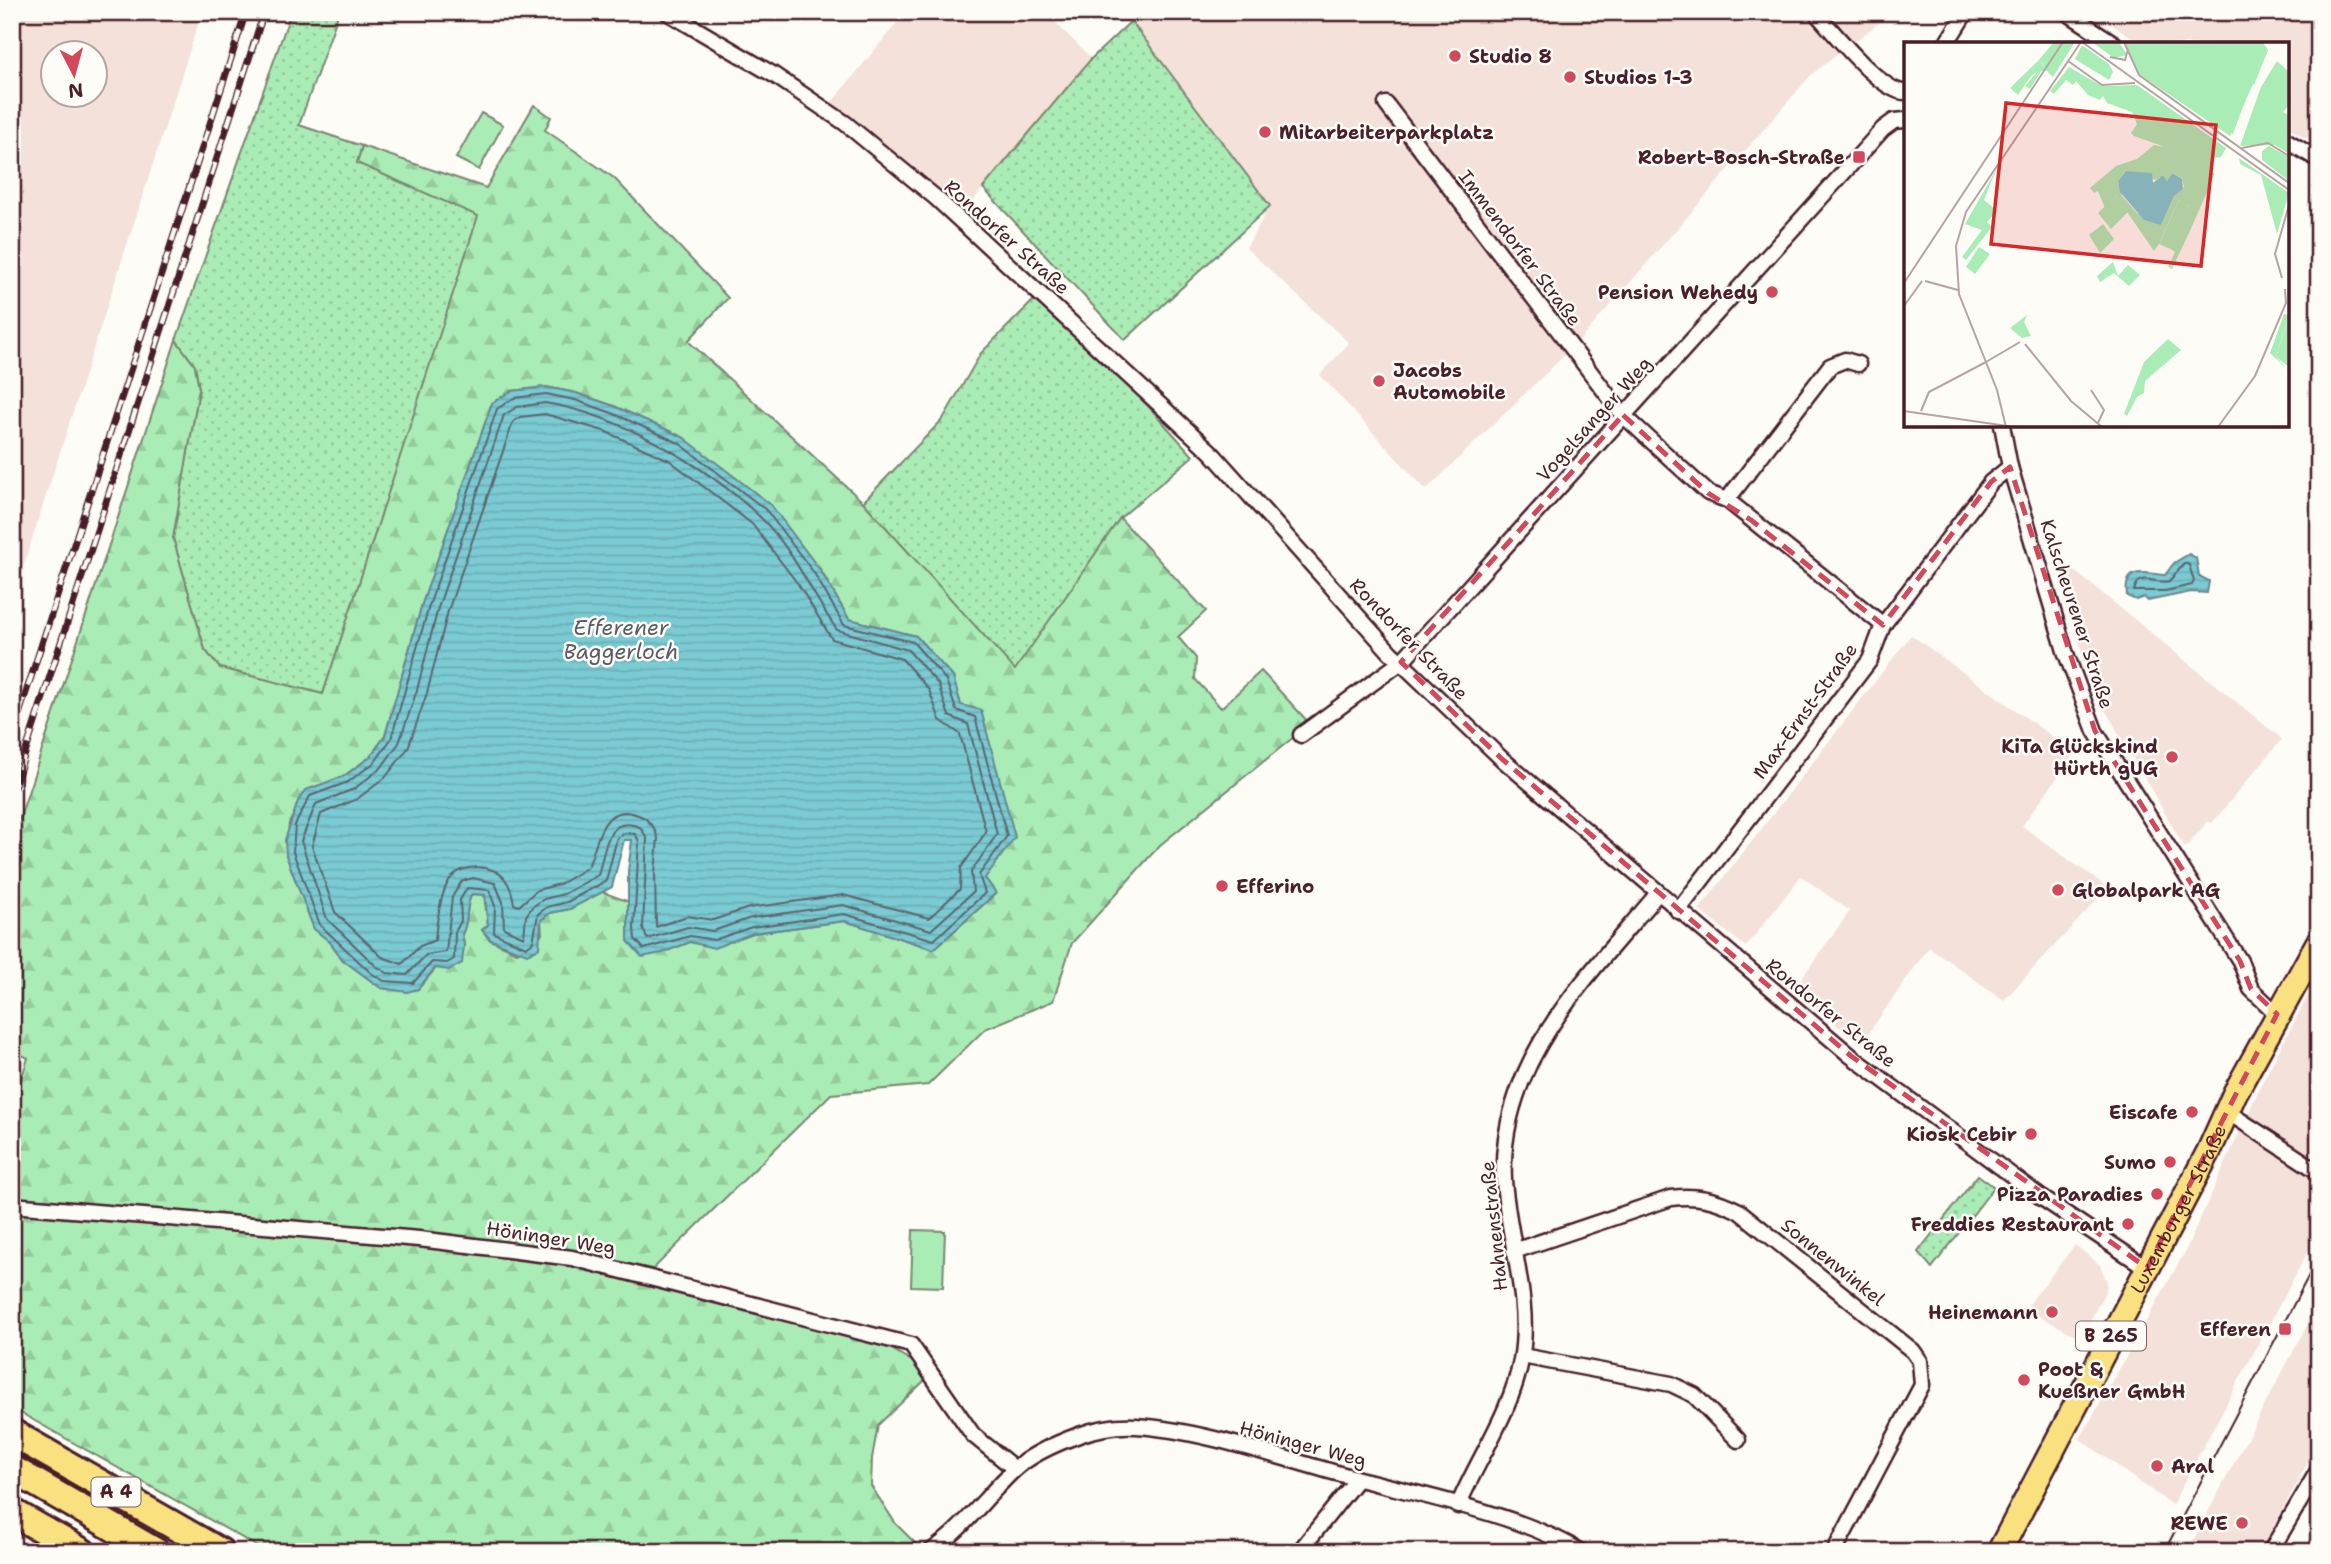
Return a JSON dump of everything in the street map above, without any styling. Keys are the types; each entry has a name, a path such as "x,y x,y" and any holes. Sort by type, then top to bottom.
{"highway":[{"name":"A 4","path":"12,1433 220,1552"},
{"name":"A 4","path":"12,1469 156,1552"},
{"path":"12,1512 82,1552"}],"main road":[{"name":"Luxemburger Straße","path":"1999,1552 2209,1151 2226,1111 2319,941"}],"street":[{"name":"Rondorfer Straße","path":"667,12 769,72 845,123 936,198 1211,452 1401,662 1493,751 1678,911 1884,1081 2042,1198 2147,1268"},
{"path":"1815,12 1883,83 1898,93 1904,92"},
{"path":"1947,42 1966,12"},
{"path":"2066,12 2112,42"},
{"name":"Immendorfer Straße","path":"1386,104 1623,415 1708,493 1727,500 1883,625"},
{"name":"Vogelsanger Weg","path":"1300,735 1401,662 1883,129 1894,121 1904,120"},
{"path":"2289,142 2319,160"},
{"path":"1727,500 1830,366 1845,360 1858,364"},
{"name":"Kalscheurener Straße","path":"2002,427 2010,467 2065,651 2095,731 2240,961 2251,989 2277,1014"},
{"name":"Max-Ernst-Straße","path":"1678,911 1867,665 1883,625 1991,482 2010,467"},
{"name":"Hahnenstraße","path":"1458,1506 1511,1394 1522,1356 1522,1310 1504,1180 1505,1146 1518,1086 1554,1020 1658,893"},
{"path":"2226,1111 2319,1172"},
{"name":"Sonnenwinkel","path":"1514,1251 1671,1198 1695,1195 1719,1201 1739,1211 1913,1351 1920,1362 1922,1385 1834,1552"},
{"name":"Höninger Weg","path":"12,1205 419,1239 572,1258 647,1275 911,1345 973,1435 1015,1469"},
{"path":"1522,1356 1671,1384 1694,1395 1738,1440"},
{"name":"Höninger Weg","path":"930,1552 952,1536 1015,1469 1079,1435 1109,1426 1136,1426 1192,1436 1357,1479 1540,1531 1581,1552"},
{"path":"2270,1552 2319,1469"},
{"path":"1299,1552 1357,1479"}],"highlighted area":[{"path":"1623,415 1708,493 1751,520 1883,625 1991,482 2010,467 2095,731 2240,961 2251,989 2277,1014 2147,1268 1851,1056 1502,759 1401,662"}],"shaded area":[{"path":"12,12 202,12 12,601"},
{"path":"906,12 1045,12 1091,58 966,209 823,113"},
{"path":"1139,12 1893,12 1812,74 1578,342 1426,490 1320,375 1349,343 1246,248 1270,206 1131,21"},
{"path":"2091,12 2319,12 2319,145 2289,128 2289,42 2140,42"},
{"path":"2061,560 2282,739 2212,823 2208,821 2185,848 2100,701 2083,655 2058,565"},
{"path":"1911,635 2075,753 2022,826 2108,888 2004,1000 1929,947 1861,1044 1793,990 1850,911 1801,876 1746,947 1699,910"},
{"path":"2319,975 2319,1231 2172,1505 2080,1439 2185,1252 2261,1085"},
{"path":"2075,1245 2100,1265 2107,1282 2106,1290 2081,1338 2025,1309"},
{"path":"2319,1303 2319,1441 2260,1552 2187,1552"}],"green space":[{"path":"291,12 339,12 299,125 362,146 357,163 479,216 323,694 220,668 205,650 173,538 199,389 195,366 176,340"},
{"path":"1131,21 1270,206 1125,340 983,188 1091,59"},
{"path":"534,105 551,117 545,130 614,178 728,298 688,341 863,502 1015,670 1120,518 1206,611 1178,637 1196,658 1195,679 1221,708 1261,671 1310,724 1160,845 1072,943 1053,1001 985,1029 928,1085 831,1094 653,1269 582,1255 12,1201 12,1107 28,1058 12,1050 12,842 176,340 195,366 199,389 173,538 205,650 220,668 323,694 478,216 357,163 362,146 486,188","holes":["546,387 576,393 614,406 683,437 820,569 849,619 916,636 953,677 961,705 985,878 996,893 934,949 845,921 753,933 714,947 690,942 662,953 628,941 629,902 600,891 570,909 550,913 541,920 542,934 517,952 490,940 482,930 488,925 484,895 472,894 462,934 464,945 461,963 436,968 418,989 381,988 343,960 330,942 314,929 286,855 289,823 307,790 344,776 370,757 385,736 422,604 492,404 511,391"]},
{"path":"481,113 503,125 479,170 456,158"},
{"path":"1038,296 1115,369 1193,456 1120,518 1015,671 863,502 943,419 981,353"},
{"path":"1978,1175 1994,1187 1932,1268 1918,1252"},
{"path":"12,1209 325,1236 571,1265 883,1344 915,1363 926,1379 878,1425 872,1458 871,1486 896,1524 919,1547 913,1552 267,1552 12,1408"},
{"path":"913,1230 945,1231 943,1287 911,1286"}],"water":[{"name":"Efferener Baggerloch","path":"546,387 576,393 614,406 683,437 771,505 820,570 849,619 916,636 953,677 961,705 981,710 1015,837 985,878 996,893 934,949 845,921 753,933 714,948 690,942 662,953 642,957 628,941 628,871 632,840 624,840 612,887 570,909 550,913 541,920 539,948 527,954 491,940 482,930 488,925 485,895 472,894 462,934 462,963 449,970 435,968 418,989 407,992 381,988 343,960 330,942 314,929 286,855 285,840 298,801 306,790 344,776 370,757 385,736 422,604 492,403 511,391"},
{"path":"2189,554 2196,558 2199,576 2209,581 2207,593 2191,592 2148,601 2144,597 2136,600 2127,596 2129,579 2133,575 2165,575 2174,563"}],"tram line":[{"path":"2164,1552 2319,1256"}],"railway":[{"path":"12,736 246,12"},
{"path":"12,794 264,12"}],"place":[{"name":"Studio 8","path":"1455,56"},
{"name":"Studios 1-3","path":"1570,77"},
{"name":"Mitarbeiterparkplatz","path":"1265,132"},
{"name":"Robert-Bosch-Straße","path":"1859,157"},
{"name":"Pension Wehedy","path":"1772,292"},
{"name":"Jacobs Automobile","path":"1379,381"},
{"name":"KiTa Glückskind Hürth gUG","path":"2172,757"},
{"name":"Efferino","path":"1222,886"},
{"name":"Globalpark AG","path":"2058,890"},
{"name":"Eiscafe","path":"2192,1112"},
{"name":"Kiosk Cebir","path":"2031,1134"},
{"name":"Sumo","path":"2170,1162"},
{"name":"Pizza Paradies","path":"2157,1194"},
{"name":"Freddies Restaurant","path":"2128,1224"},
{"name":"Heinemann","path":"2052,1312"},
{"name":"Efferen","path":"2285,1329"},
{"name":"Poot & Kueßner GmbH","path":"2024,1380"},
{"name":"Aral","path":"2157,1466"},
{"name":"REWE","path":"2242,1523"}]}
